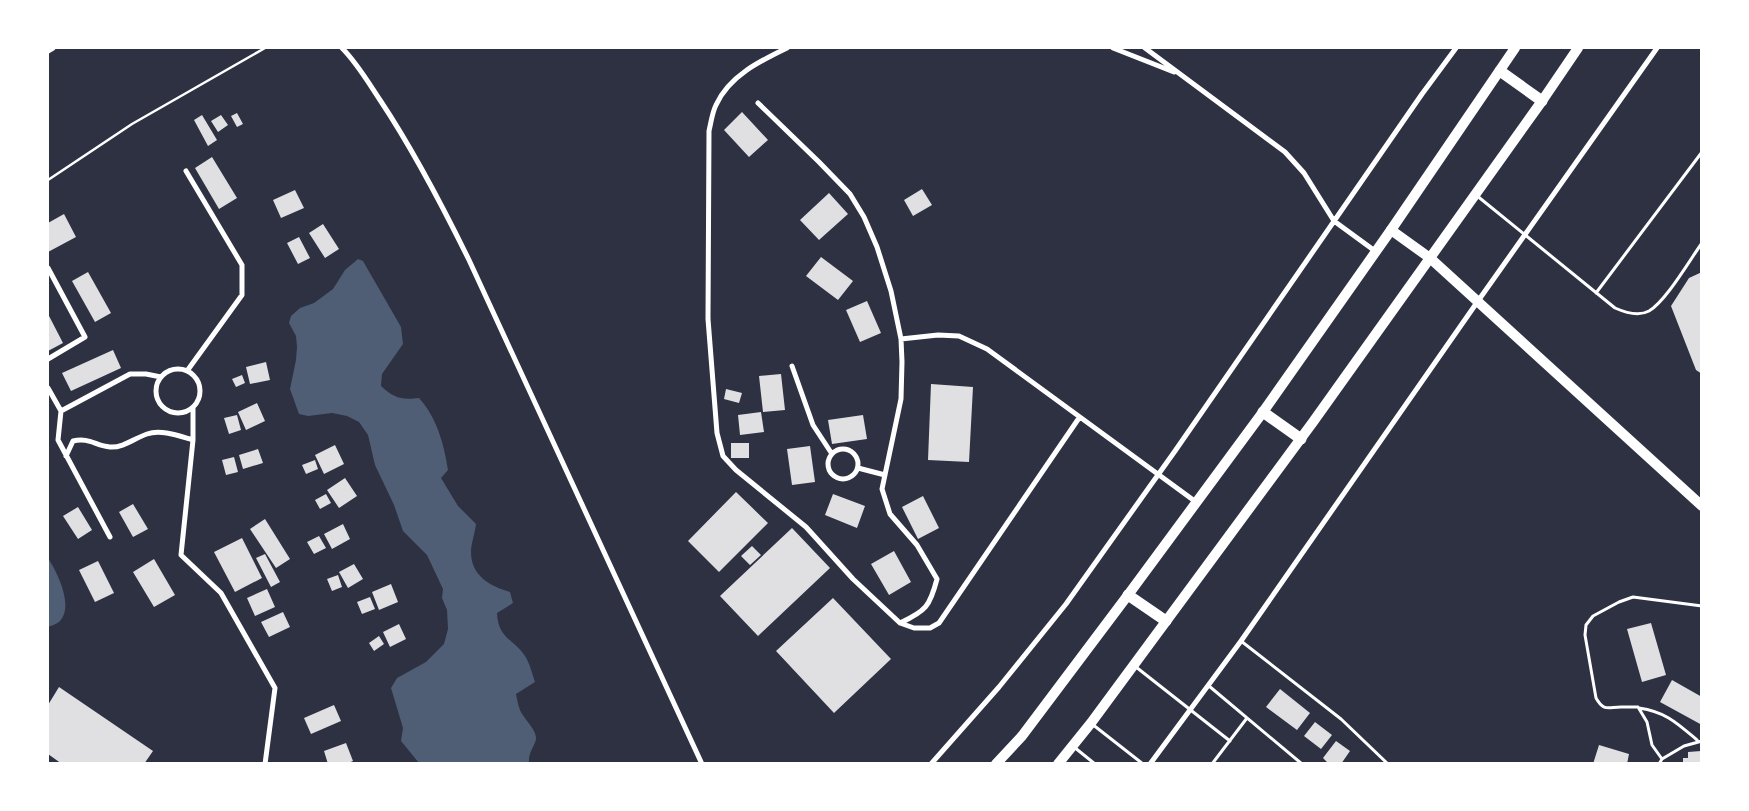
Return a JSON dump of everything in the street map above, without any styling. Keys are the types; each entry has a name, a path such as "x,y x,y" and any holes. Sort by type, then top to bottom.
{"highway":[{"path":"1500,70 1542,101"},
{"path":"1263,412 1301,439"},
{"path":"1128,595 1166,621"}],"main road":[{"path":"996,764 1022,736 1263,412 1516,48"},
{"path":"1058,764 1091,723 1301,439 1476,195 1578,48"},
{"path":"1391,230 1430,258 1702,506"}],"street":[{"path":"48,51 53,48"},
{"path":"342,48 353,59 391,116 430,182 469,260 702,764"},
{"path":"787,48 764,59 734,79 716,104 709,131 708,319 717,433 723,456 736,470 806,527 852,579 900,623 914,628 930,628 939,623 1079,418"},
{"path":"1113,48 1181,75"},
{"path":"1145,48 1285,152 1304,172 1334,221 1375,251"},
{"path":"931,764 1000,687 1066,604 1456,48"},
{"path":"1150,764 1241,642 1657,48"},
{"path":"758,103 850,194 864,217 877,247 891,291 901,339 901,399 882,489 890,514 917,545 937,579 932,599 918,614 900,623"},
{"path":"186,171 242,265 242,295 187,371"},
{"path":"48,268 84,337 48,359"},
{"path":"901,339 938,335 959,336 988,350 1196,502"},
{"path":"792,366 813,425 822,442 832,454"},
{"path":"173,369 187,371 198,380 200,387 197,402 193,407 180,413 172,412 161,404 156,390 161,377 173,369"},
{"path":"61,411 130,374 146,374 161,377"},
{"path":"48,388 61,411 58,440 110,537"},
{"path":"193,407 193,440 181,555 221,593 275,688 265,764"},
{"path":"66,456 73,441 82,439 111,448 127,444 149,433 168,434 193,440"},
{"path":"841,449 851,451 858,461 858,468 851,478 846,480 836,478 830,473 828,463 832,454 841,449"},
{"path":"858,468 885,475"}],"lane":[{"path":"1596,293 1702,152"},
{"path":"1476,195 1615,308 1625,312 1637,314 1648,312 1667,293 1702,243"},
{"path":"1700,741 1677,723 1655,710 1619,707 1608,709 1600,704 1596,698 1585,634 1586,625 1593,616 1633,597 1702,606"},
{"path":"1241,642 1341,719 1388,764"},
{"path":"1133,665 1230,741"},
{"path":"1209,686 1302,764"},
{"path":"1638,708 1647,722 1652,745 1662,759"},
{"path":"1212,764 1247,718"},
{"path":"1091,723 1143,764"},
{"path":"1659,764 1662,759 1684,746 1700,741"},
{"path":"1073,746 1095,764"}],"path":[{"path":"48,180 132,124 265,48"}],"water":[{"path":"358,259 363,261 401,327 403,344 382,374 381,386 398,397 407,399 419,398 431,414 442,441 448,470 441,478 458,506 476,524 471,552 474,568 483,579 495,587 510,592 513,603 497,613 498,622 503,634 525,656 535,682 516,694 520,710 534,730 536,737 529,763 419,763 401,741 403,728 391,688 397,678 426,662 444,644 448,629 447,610 442,598 443,589 427,555 403,531 394,505 375,465 368,435 359,422 347,416 332,413 308,416 299,414 290,389 297,347 296,336 289,323 291,316 300,308 314,303 333,289 345,270"},
{"path":"48,558 60,580 65,599 65,608 59,622 48,627"}],"building":[{"path":"742,112 768,140 749,157 724,130"},
{"path":"237,113 243,124 237,127 231,116"},
{"path":"202,115 217,140 208,146 194,120"},
{"path":"221,115 228,125 218,132 211,121"},
{"path":"212,157 237,198 219,209 195,168"},
{"path":"922,189 932,205 913,216 904,200"},
{"path":"295,190 304,208 281,218 273,200"},
{"path":"829,193 848,214 819,240 800,220"},
{"path":"64,214 76,237 48,252 48,223"},
{"path":"323,224 339,249 325,258 309,233"},
{"path":"299,237 310,258 298,264 287,243"},
{"path":"821,257 853,281 838,300 806,276"},
{"path":"88,272 111,313 95,322 72,281"},
{"path":"1702,272 1702,374 1696,370 1671,306 1689,278"},
{"path":"867,301 881,333 860,342 846,310"},
{"path":"48,314 63,343 48,351"},
{"path":"113,350 121,368 71,391 62,373"},
{"path":"266,362 270,380 250,384 246,367"},
{"path":"781,374 785,410 763,412 759,376"},
{"path":"242,375 245,383 236,387 232,379"},
{"path":"931,384 973,387 969,462 928,460"},
{"path":"726,389 742,393 739,403 724,399"},
{"path":"257,403 265,421 246,430 238,412"},
{"path":"761,412 764,432 740,435 738,415"},
{"path":"237,415 241,430 229,434 224,418"},
{"path":"863,415 867,439 832,444 828,420"},
{"path":"731,443 749,443 749,458 731,458"},
{"path":"335,445 344,464 324,474 315,455"},
{"path":"810,446 815,482 792,485 787,449"},
{"path":"258,449 263,463 243,469 239,455"},
{"path":"234,457 238,472 226,475 222,460"},
{"path":"315,460 318,469 306,474 302,465"},
{"path":"345,478 357,496 339,508 327,490"},
{"path":"736,492 768,523 719,572 688,541"},
{"path":"326,494 331,503 320,509 315,500"},
{"path":"833,494 865,506 857,528 825,515"},
{"path":"923,496 939,528 918,539 902,507"},
{"path":"133,504 148,529 133,537 119,512"},
{"path":"78,507 92,530 78,539 63,516"},
{"path":"265,519 290,559 276,568 250,529"},
{"path":"343,524 350,539 332,549 324,534"},
{"path":"792,528 830,568 758,636 720,596"},
{"path":"319,536 326,548 314,554 307,542"},
{"path":"242,538 262,578 235,592 214,552"},
{"path":"752,546 761,555 750,565 741,556"},
{"path":"894,551 911,582 889,595 871,564"},
{"path":"265,554 280,582 271,587 256,558"},
{"path":"154,559 175,595 154,607 133,572"},
{"path":"98,561 114,593 95,602 79,570"},
{"path":"354,564 363,579 348,588 339,572"},
{"path":"338,575 342,587 332,591 327,579"},
{"path":"391,584 398,602 379,610 372,592"},
{"path":"267,589 275,607 255,616 247,598"},
{"path":"370,597 375,609 362,614 357,602"},
{"path":"833,598 891,659 834,713 776,651"},
{"path":"283,612 290,627 269,637 261,622"},
{"path":"1651,623 1666,675 1642,682 1627,629"},
{"path":"399,624 406,639 390,647 383,632"},
{"path":"379,636 384,644 374,651 369,643"},
{"path":"1672,680 1702,697 1702,725 1660,702"},
{"path":"59,687 153,751 144,764 62,764 48,754 48,705"},
{"path":"1280,689 1310,713 1297,730 1266,707"},
{"path":"334,705 341,721 311,734 304,718"},
{"path":"1315,722 1332,735 1321,749 1304,736"},
{"path":"1336,741 1350,751 1341,764 1329,764 1323,758"},
{"path":"346,743 353,761 346,764 328,764 324,751"},
{"path":"1599,745 1629,754 1627,764 1593,764"},
{"path":"1701,751 1702,764 1683,764 1683,758 1688,758 1688,752"}]}
